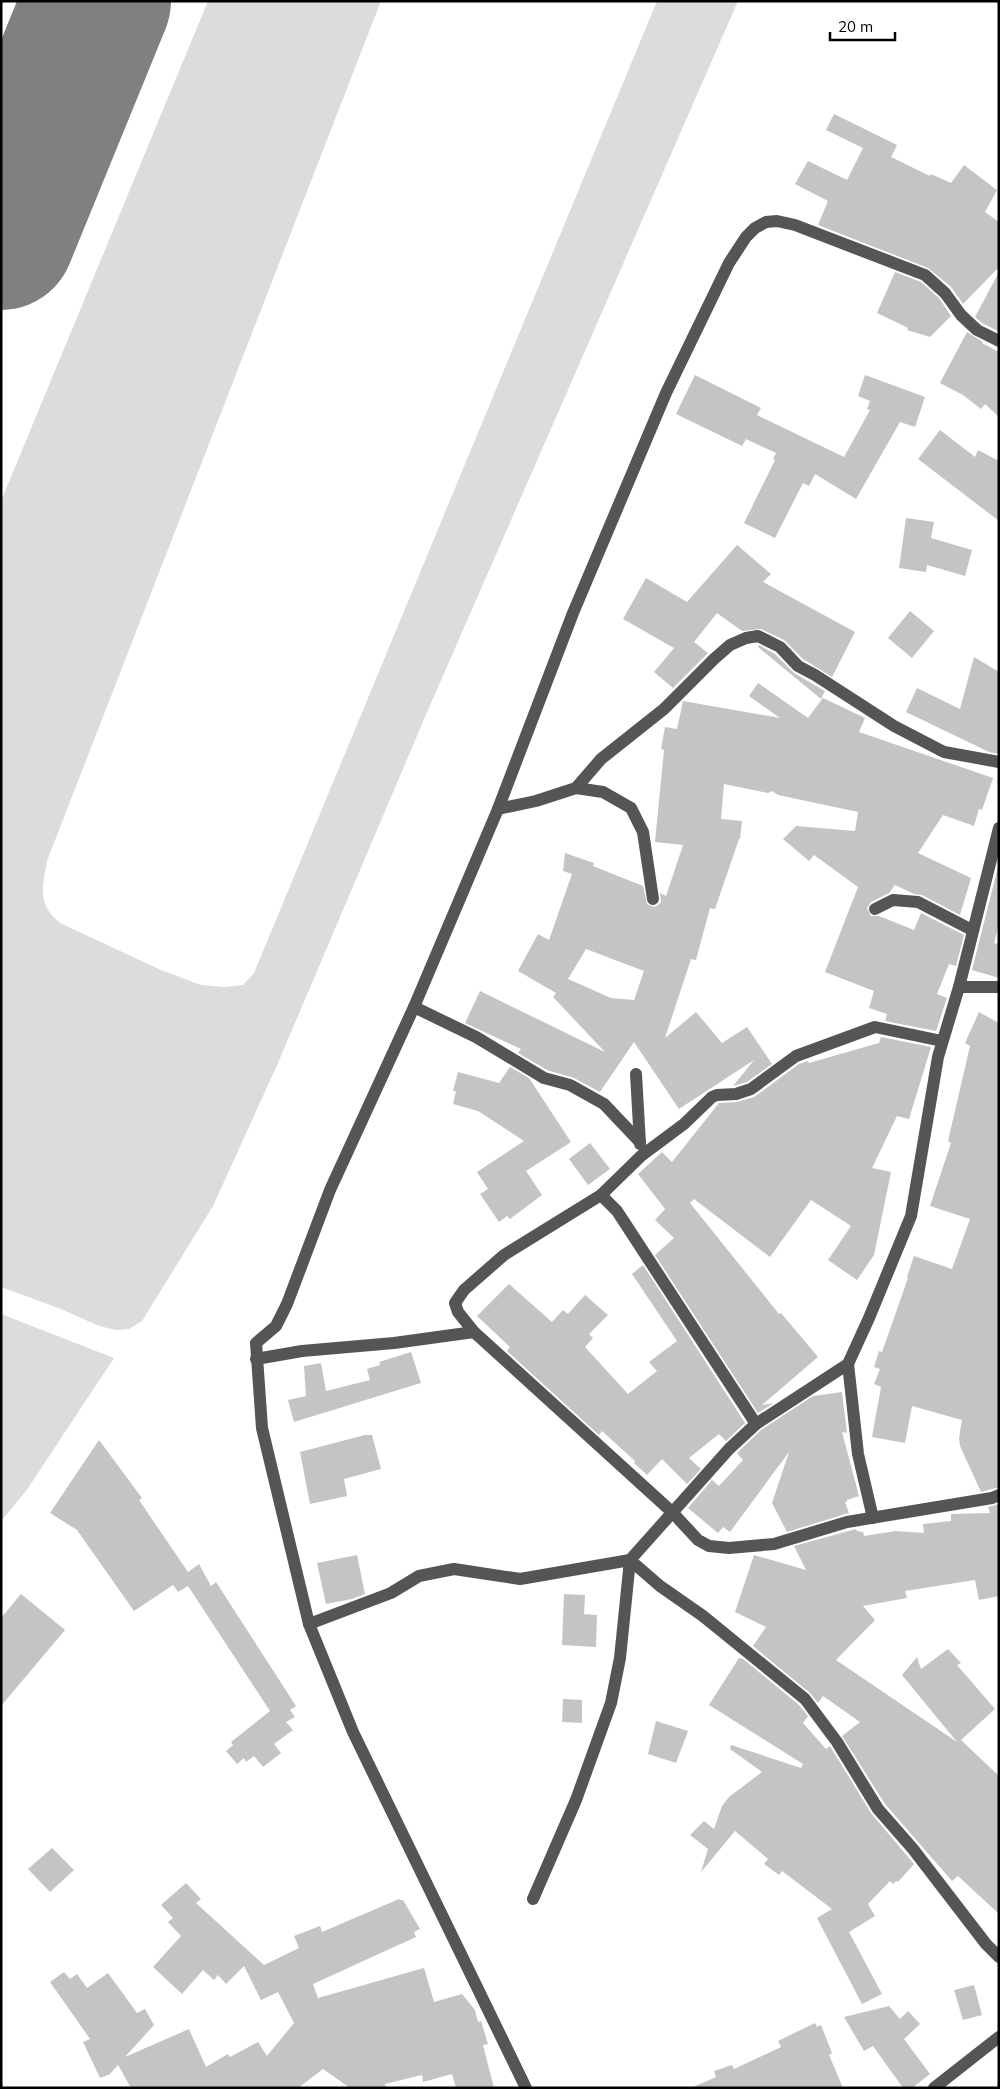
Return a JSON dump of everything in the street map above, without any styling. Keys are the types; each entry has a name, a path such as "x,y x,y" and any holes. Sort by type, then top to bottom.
{"street":[{"path":"526,2088 353,1732 308,1624 262,1428 256,1343 276,1326 287,1304 330,1190 414,1007 498,809 574,613 666,393 729,263 746,237 755,228 766,222 778,221 796,225 925,275 945,293 961,315 977,330 999,342"},
{"path":"576,788 601,759 664,709 730,645 746,638 758,636 780,647 798,666 894,726 944,752 999,762"},
{"path":"498,809 536,801 576,788 603,792 631,808 643,832 653,899"},
{"path":"873,1518 858,1454 848,1364 911,1216 942,1041 959,987 999,828"},
{"path":"875,909 893,900 918,902 972,930"},
{"path":"959,987 999,987"},
{"path":"414,1007 476,1037 544,1078 570,1085 604,1104 640,1142"},
{"path":"942,1041 875,1027 796,1056 751,1089 736,1094 712,1097 684,1124 641,1156 601,1195 504,1255 464,1290 455,1303 458,1312 474,1332 672,1512 698,1540 709,1546 729,1548 774,1544 847,1522 992,1498 999,1495"},
{"path":"636,1074 641,1156"},
{"path":"601,1195 616,1211 756,1424"},
{"path":"256,1359 302,1351 394,1343 474,1332"},
{"path":"533,1899 576,1800 610,1703 620,1658 630,1560 729,1449 756,1424 848,1364"},
{"path":"308,1624 391,1593 419,1576 454,1569 520,1579 630,1560"},
{"path":"630,1560 660,1586 702,1616 805,1698 836,1742 878,1809 913,1849 986,1944 999,1957"},
{"path":"934,2088 999,2037"}],"shaded area":[{"path":"208,1 381,1 47,861 43,895 48,909 60,923 161,970 201,985 224,987 243,985 254,973 657,1 738,1 428,710 278,1063 213,1206 142,1321 129,1329 116,1330 99,1326 61,1309 1,1287 1,501"},
{"path":"1,1314 114,1358 26,1491 1,1521"}],"building":[{"path":"834,114 897,145 891,157 930,176 931,174 951,183 964,165 997,190 985,212 999,222 999,267 963,304 951,287 928,268 818,225 828,201 795,184 808,161 847,180 863,148 826,130"},
{"path":"895,272 921,282 939,298 951,316 930,337 907,330 908,328 877,313"},
{"path":"999,272 999,331 998,331 975,317"},
{"path":"967,332 999,352 999,417 985,404 981,409 963,395 940,383"},
{"path":"695,375 761,408 757,415 844,457 870,410 867,409 870,401 858,396 865,375 925,397 915,427 900,422 856,499 815,474 809,486 803,483 775,538 744,523 775,460 773,459 776,453 746,439 742,446 676,414"},
{"path":"940,430 975,457 978,450 999,461 999,521 918,459"},
{"path":"906,518 934,522 931,538 972,550 965,576 927,565 926,572 899,568"},
{"path":"737,545 771,574 763,582 855,632 832,677 803,659 784,640 761,629 742,631 717,613 694,642 708,653 673,688 654,672 674,648 623,619 646,578 687,602"},
{"path":"910,611 934,631 912,658 888,638"},
{"path":"759,645 775,654 794,673 825,691 821,699 758,647"},
{"path":"974,657 999,672 999,754 989,752 906,712 917,688 960,709"},
{"path":"758,683 808,718 823,698 865,718 859,732 993,778 982,810 979,809 974,826 943,815 918,853 971,878 960,915 922,895 914,894 895,885 889,893 871,902 867,908 871,916 879,916 914,930 921,913 964,935 956,966 949,964 937,994 947,998 936,1031 885,1021 887,1014 869,1008 874,991 825,972 858,887 814,855 809,861 783,839 796,826 855,831 858,812 778,795 772,791 768,793 724,784 721,819 742,821 740,839 715,909 710,908 696,960 691,959 665,1038 696,1012 722,1043 747,1027 772,1064 747,1082 733,1086 754,1060 679,1109 634,1042 600,1092 574,1078 547,1070 518,1053 521,1049 465,1023 480,991 605,1052 553,997 556,993 518,971 538,934 549,940 572,874 563,871 565,853 594,863 593,866 643,886 647,904 654,907 658,905 661,902 660,893 666,896 683,845 655,842 664,750 661,749 665,727 677,729 683,701 780,718 749,696","holes":["586,949 644,971 634,1000 611,998 568,979"]},
{"path":"999,863 999,925 994,943 999,944 999,978 972,970"},
{"path":"979,1012 999,1023 999,1487 981,1492 960,1446 959,1438 962,1420 912,1406 905,1443 872,1437 881,1387 874,1384 880,1369 874,1367 879,1351 882,1352 914,1256 952,1269 970,1219 930,1206 951,1143 948,1141 970,1046 965,1043"},
{"path":"881,1037 931,1047 909,1119 897,1116 872,1168 891,1172 874,1255 857,1280 828,1260 851,1226 811,1200 770,1257 694,1199 690,1203 779,1314 781,1313 818,1357 762,1405 774,1403 758,1413 655,1255 674,1238 655,1220 665,1209 638,1174 662,1152 672,1162 719,1103 737,1102 754,1097 799,1064 808,1061 809,1063 879,1043"},
{"path":"510,1067 529,1078 571,1142 526,1171 542,1195 510,1219 507,1216 499,1222 480,1194 488,1189 477,1172 524,1141 478,1111 453,1104 456,1091 453,1091 458,1072 499,1083"},
{"path":"590,1143 610,1169 588,1185 569,1159"},
{"path":"643,1265 745,1423 726,1441 719,1434 689,1458 701,1469 687,1484 662,1459 647,1475 634,1463 635,1461 602,1431 599,1435 507,1351 510,1347 477,1316 509,1284 552,1322 563,1310 568,1314 585,1295 608,1315 589,1334 593,1338 585,1347 628,1394 657,1371 649,1362 677,1341 632,1274"},
{"path":"411,1352 421,1383 294,1422 288,1400 306,1396 304,1366 321,1363 326,1391 370,1380 367,1369 380,1365 379,1362"},
{"path":"842,1392 847,1433 842,1432 859,1496 845,1502 849,1513 787,1532 772,1503 789,1452 730,1532 723,1527 718,1533 688,1508 712,1480 719,1486 743,1460 737,1453 761,1430 813,1396"},
{"path":"365,1435 372,1435 381,1469 344,1479 347,1496 310,1504 300,1452"},
{"path":"99,1440 142,1498 139,1500 188,1572 199,1564 211,1586 216,1582 296,1706 290,1710 295,1717 286,1722 293,1730 274,1744 281,1753 263,1767 254,1756 246,1762 244,1758 237,1764 226,1751 233,1745 231,1742 270,1711 188,1586 178,1592 173,1585 134,1611 77,1530 50,1513"},
{"path":"999,1504 999,1596 979,1600 975,1580 905,1591 907,1598 863,1606 875,1620 836,1660 957,1742 902,1675 917,1657 921,1669 948,1649 961,1663 957,1665 995,1709 961,1740 999,1776 999,1914 958,1876 952,1881 885,1804 842,1736 860,1722 823,1696 818,1703 810,1693 753,1646 766,1627 735,1612 754,1555 806,1570 794,1546 856,1529 863,1532 864,1536 896,1531 924,1533 923,1524 951,1521 951,1514 990,1513 988,1507"},
{"path":"357,1555 365,1594 352,1599 326,1604 317,1563"},
{"path":"21,1594 65,1630 1,1706 1,1618"},
{"path":"564,1594 585,1595 584,1614 597,1615 596,1647 562,1645"},
{"path":"739,1658 743,1659 799,1705 808,1716 803,1723 826,1749 830,1746 871,1813 914,1864 898,1882 896,1881 893,1884 890,1881 868,1904 875,1916 849,1932 882,1994 862,2004 817,1918 832,1909 782,1871 779,1875 764,1864 768,1859 735,1831 701,1872 708,1849 690,1835 704,1821 714,1829 722,1806 729,1797 762,1772 730,1749 731,1745 801,1768 803,1764 709,1705"},
{"path":"563,1699 582,1700 582,1723 562,1722"},
{"path":"656,1721 688,1731 676,1763 648,1754"},
{"path":"52,1848 74,1870 50,1892 28,1869"},
{"path":"186,1883 201,1899 196,1903 264,1965 299,1948 294,1936 320,1926 322,1932 399,1899 403,1900 420,1929 414,1932 416,1937 313,1984 318,1998 424,1968 434,2002 462,1994 475,2010 478,2022 481,2021 488,2044 483,2045 494,2088 456,2088 452,2074 423,2082 422,2075 385,2084 386,2088 350,2088 323,2069 298,2088 131,2088 118,2065 110,2074 100,2078 83,2042 90,2039 50,1982 64,1972 70,1979 77,1974 87,1988 108,1973 137,2013 145,2009 154,2025 125,2057 189,2029 206,2067 228,2054 230,2057 258,2042 267,2056 294,2023 278,1992 261,2000 244,1966 226,1984 218,1975 214,1980 203,1970 182,1994 153,1967 181,1936 168,1922 173,1918 161,1905"},
{"path":"974,1985 982,2015 963,2020 954,1990"},
{"path":"889,2006 900,2019 908,2011 920,2024 904,2039 930,2074 912,2088 903,2088 873,2046 864,2051 844,2017"},
{"path":"815,2023 817,2027 821,2025 832,2053 829,2055 843,2088 691,2088 716,2077 714,2071 732,2065 734,2069 781,2047 778,2041"}],"runway":[{"path":"1,236 97,1"}]}
